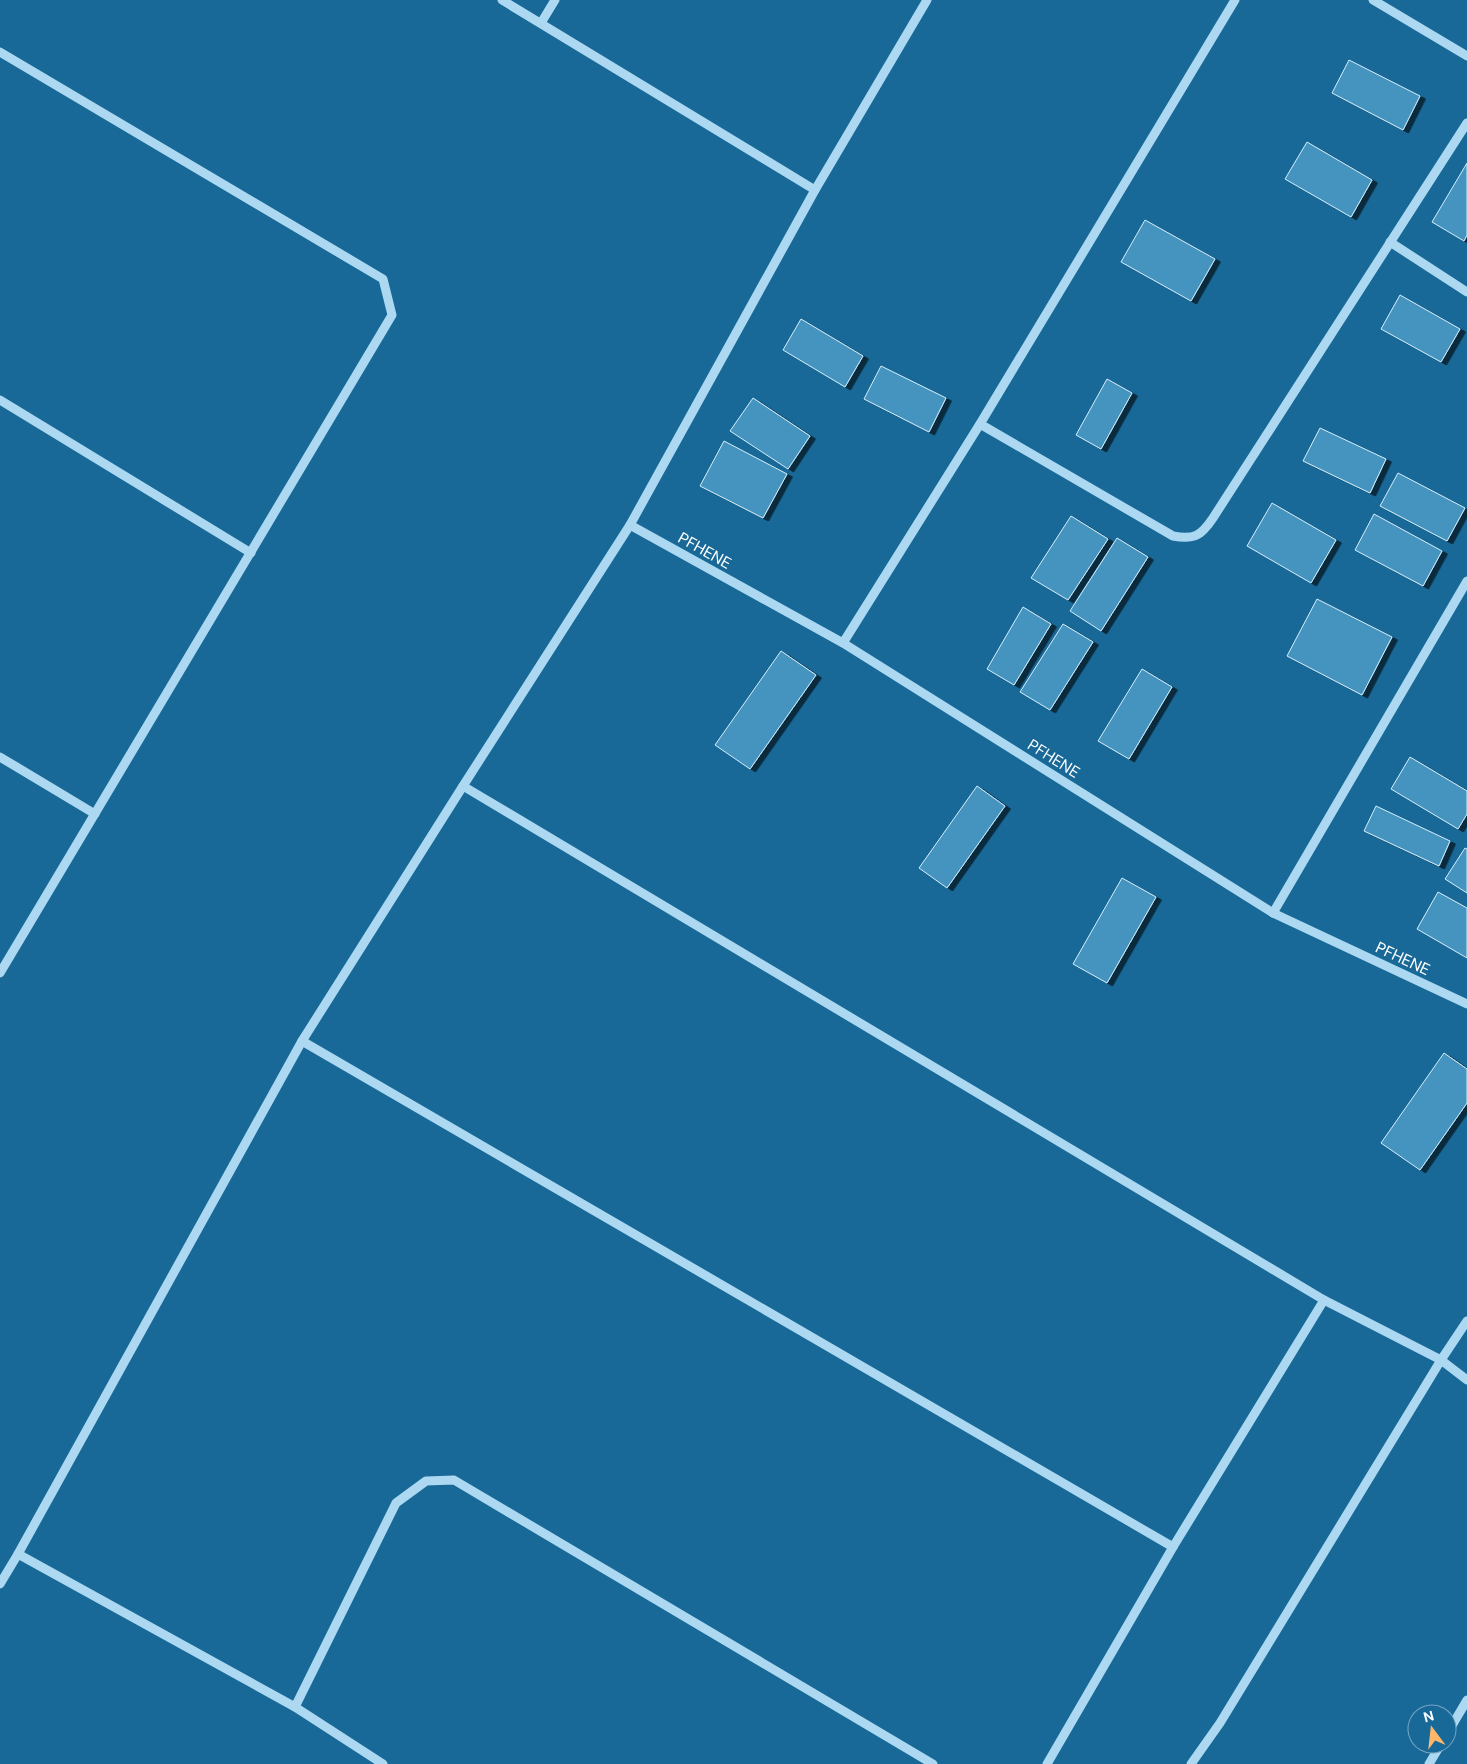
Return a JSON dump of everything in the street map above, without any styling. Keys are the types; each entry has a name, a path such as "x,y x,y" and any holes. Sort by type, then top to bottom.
{"street":[{"path":"502,0 815,190"},
{"path":"541,24 554,0"},
{"path":"0,1584 302,1041 462,786 630,526 815,190 926,0"},
{"path":"843,643 980,424 1235,0"},
{"path":"1374,0 1467,56"},
{"path":"0,52 383,279 392,315 0,973"},
{"path":"980,424 1173,536 1186,538 1198,536 1213,518 1467,123"},
{"path":"1390,242 1467,292"},
{"path":"0,400 251,553"},
{"name":"PFHENE","path":"630,526 843,643 1273,913 1467,1004"},
{"path":"1273,913 1467,581"},
{"path":"0,757 95,814"},
{"path":"462,786 1324,1300 1442,1360 1467,1380"},
{"path":"302,1041 1173,1547"},
{"path":"1047,1764 1173,1547 1324,1300"},
{"path":"1191,1764 1225,1714 1467,1321"},
{"path":"295,1707 396,1503 426,1481 454,1480 932,1764"},
{"path":"18,1554 295,1707 383,1764"},
{"path":"1457,1717 1467,1700"}],"building":[{"path":"1349,60 1420,96 1403,130 1332,93"},
{"path":"1307,142 1372,180 1351,217 1285,179"},
{"path":"1467,163 1467,235 1464,241 1432,222"},
{"path":"1145,220 1215,259 1191,301 1121,262"},
{"path":"1400,295 1460,329 1441,362 1381,329"},
{"path":"801,319 863,356 845,387 783,350"},
{"path":"881,366 946,398 929,432 864,399"},
{"path":"1107,379 1132,393 1101,449 1076,435"},
{"path":"753,398 810,436 788,469 730,431"},
{"path":"1320,428 1386,459 1370,493 1303,461"},
{"path":"724,441 787,474 763,518 700,486"},
{"path":"1398,473 1465,508 1447,541 1380,506"},
{"path":"1272,503 1336,540 1311,583 1247,546"},
{"path":"1374,514 1442,551 1423,586 1355,550"},
{"path":"1071,516 1108,539 1068,600 1031,578"},
{"path":"1117,538 1148,557 1101,631 1070,611"},
{"path":"1317,599 1392,637 1362,695 1287,656"},
{"path":"1023,607 1051,624 1014,685 987,669"},
{"path":"1063,624 1093,642 1050,710 1020,692"},
{"path":"781,651 816,675 750,769 715,745"},
{"path":"1142,669 1172,687 1129,759 1098,741"},
{"path":"1410,757 1467,791 1467,814 1458,829 1391,789"},
{"path":"977,786 1005,806 947,888 919,868"},
{"path":"1376,806 1450,841 1439,866 1364,831"},
{"path":"1465,848 1467,849 1467,893 1445,879"},
{"path":"1122,878 1156,897 1107,983 1073,964"},
{"path":"1438,892 1467,908 1467,958 1417,929"},
{"path":"1444,1053 1467,1069 1467,1103 1420,1170 1381,1143"}]}
